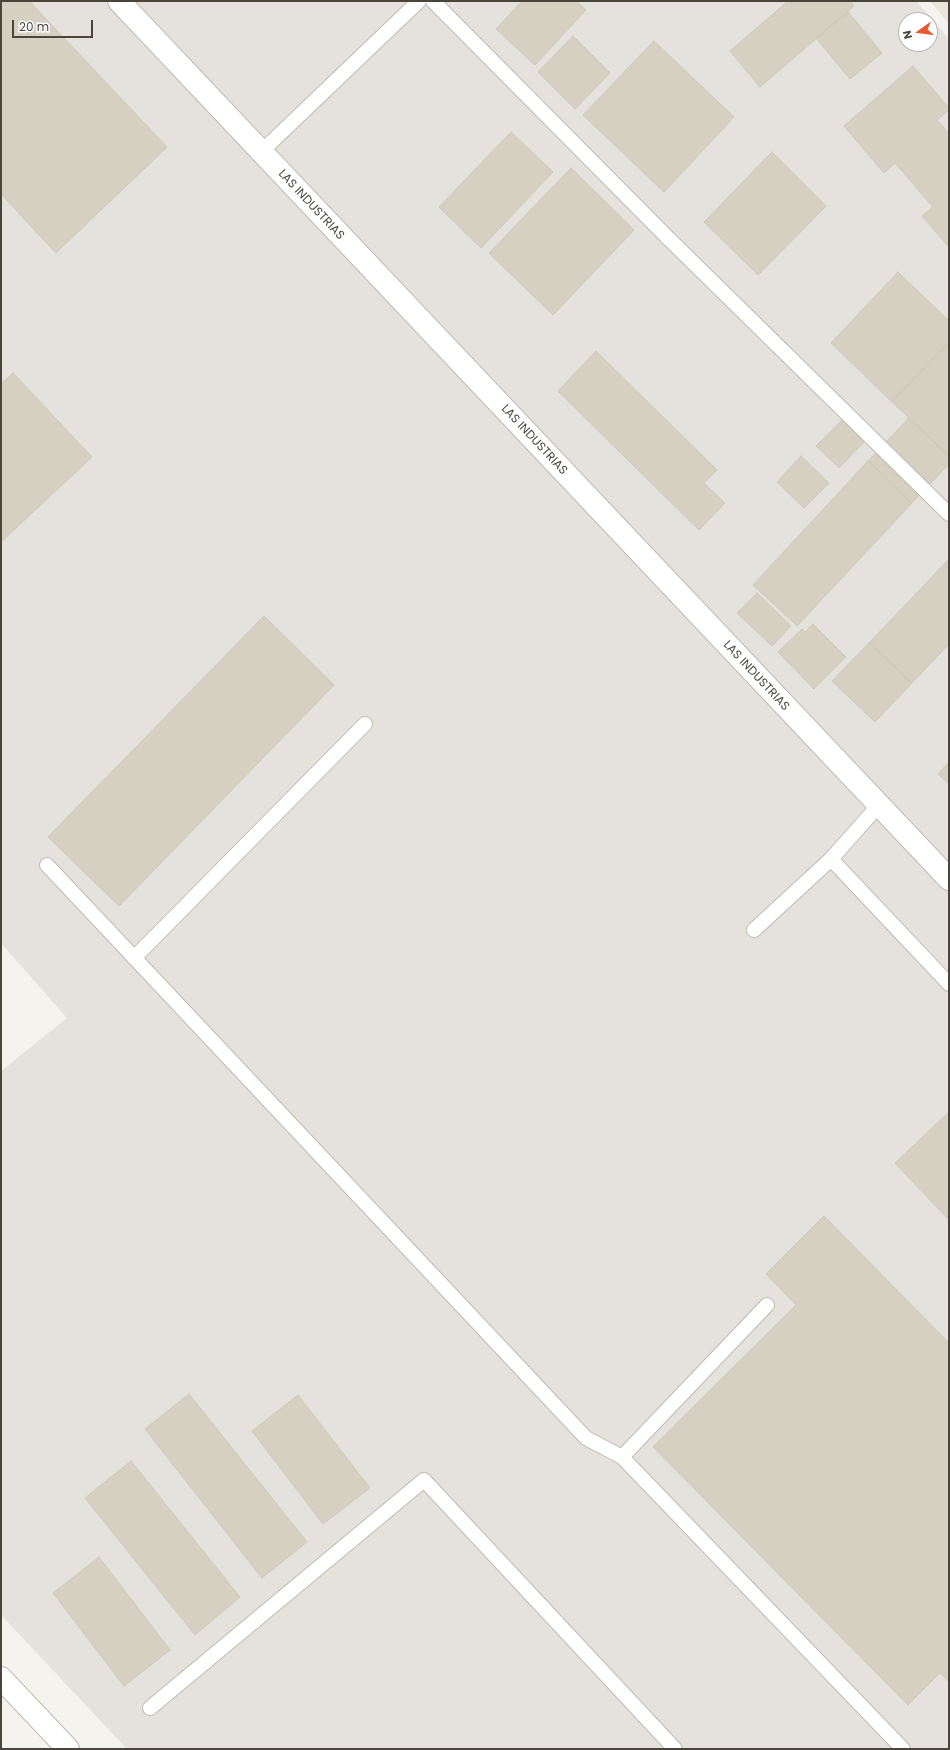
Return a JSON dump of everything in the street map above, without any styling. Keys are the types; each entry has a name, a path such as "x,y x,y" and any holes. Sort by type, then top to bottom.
{"street":[{"name":"LAS INDUSTRIAS","path":"119,1 949,879"},
{"path":"1,1678 68,1749"}],"lane":[{"path":"261,152 420,1"},
{"path":"433,1 667,237 949,514"},
{"path":"134,958 365,724"},
{"path":"754,930 831,859 879,805"},
{"path":"831,859 949,984"},
{"path":"47,865 586,1438 622,1457 903,1749"},
{"path":"622,1457 767,1306"},
{"path":"150,1708 424,1480 675,1749"}],"shaded area":[{"path":"1,1 916,1 926,12 898,12 898,52 938,52 938,26 949,39 949,1749 127,1749 1,1615 1,1071 67,1018 1,943"},
{"path":"930,1 949,1 949,24"}],"building":[{"path":"1,1 29,1 167,147 56,253 1,194"},
{"path":"522,1 576,1 586,10 535,65 496,29"},
{"path":"788,1 850,1 854,6 760,87 730,51"},
{"path":"848,12 882,53 850,79 816,38"},
{"path":"573,36 610,73 575,109 538,72"},
{"path":"654,41 734,117 664,192 583,115"},
{"path":"913,66 949,108 949,110 937,120 949,134 949,247 922,216 933,207 895,163 884,173 844,126"},
{"path":"511,132 553,172 481,248 439,207"},
{"path":"772,152 826,206 758,275 704,222"},
{"path":"571,168 634,230 553,315 489,253"},
{"path":"898,272 949,321 949,342 892,402 831,343"},
{"path":"949,342 949,456 892,402"},
{"path":"596,351 717,470 704,483 725,503 699,530 558,391"},
{"path":"13,373 92,457 1,542 1,384"},
{"path":"845,417 867,439 839,468 816,446"},
{"path":"909,418 949,456 949,464 912,503 868,461"},
{"path":"801,456 829,483 804,508 777,482"},
{"path":"868,461 912,503 797,626 753,585"},
{"path":"949,559 949,644 912,683 869,643"},
{"path":"757,593 791,626 772,646 737,613"},
{"path":"264,616 334,685 119,906 48,837"},
{"path":"813,624 846,657 814,689 778,652 802,629 805,632"},
{"path":"869,643 912,683 875,722 832,681"},
{"path":"949,762 949,784 938,774"},
{"path":"949,1112 949,1220 895,1163"},
{"path":"824,1216 949,1343 949,1682 940,1673 908,1705 653,1447 796,1305 766,1274"},
{"path":"189,1394 307,1542 262,1578 145,1429"},
{"path":"298,1395 370,1488 323,1524 252,1431"},
{"path":"131,1461 240,1597 195,1635 85,1498"},
{"path":"99,1557 170,1650 124,1686 53,1593"}]}
